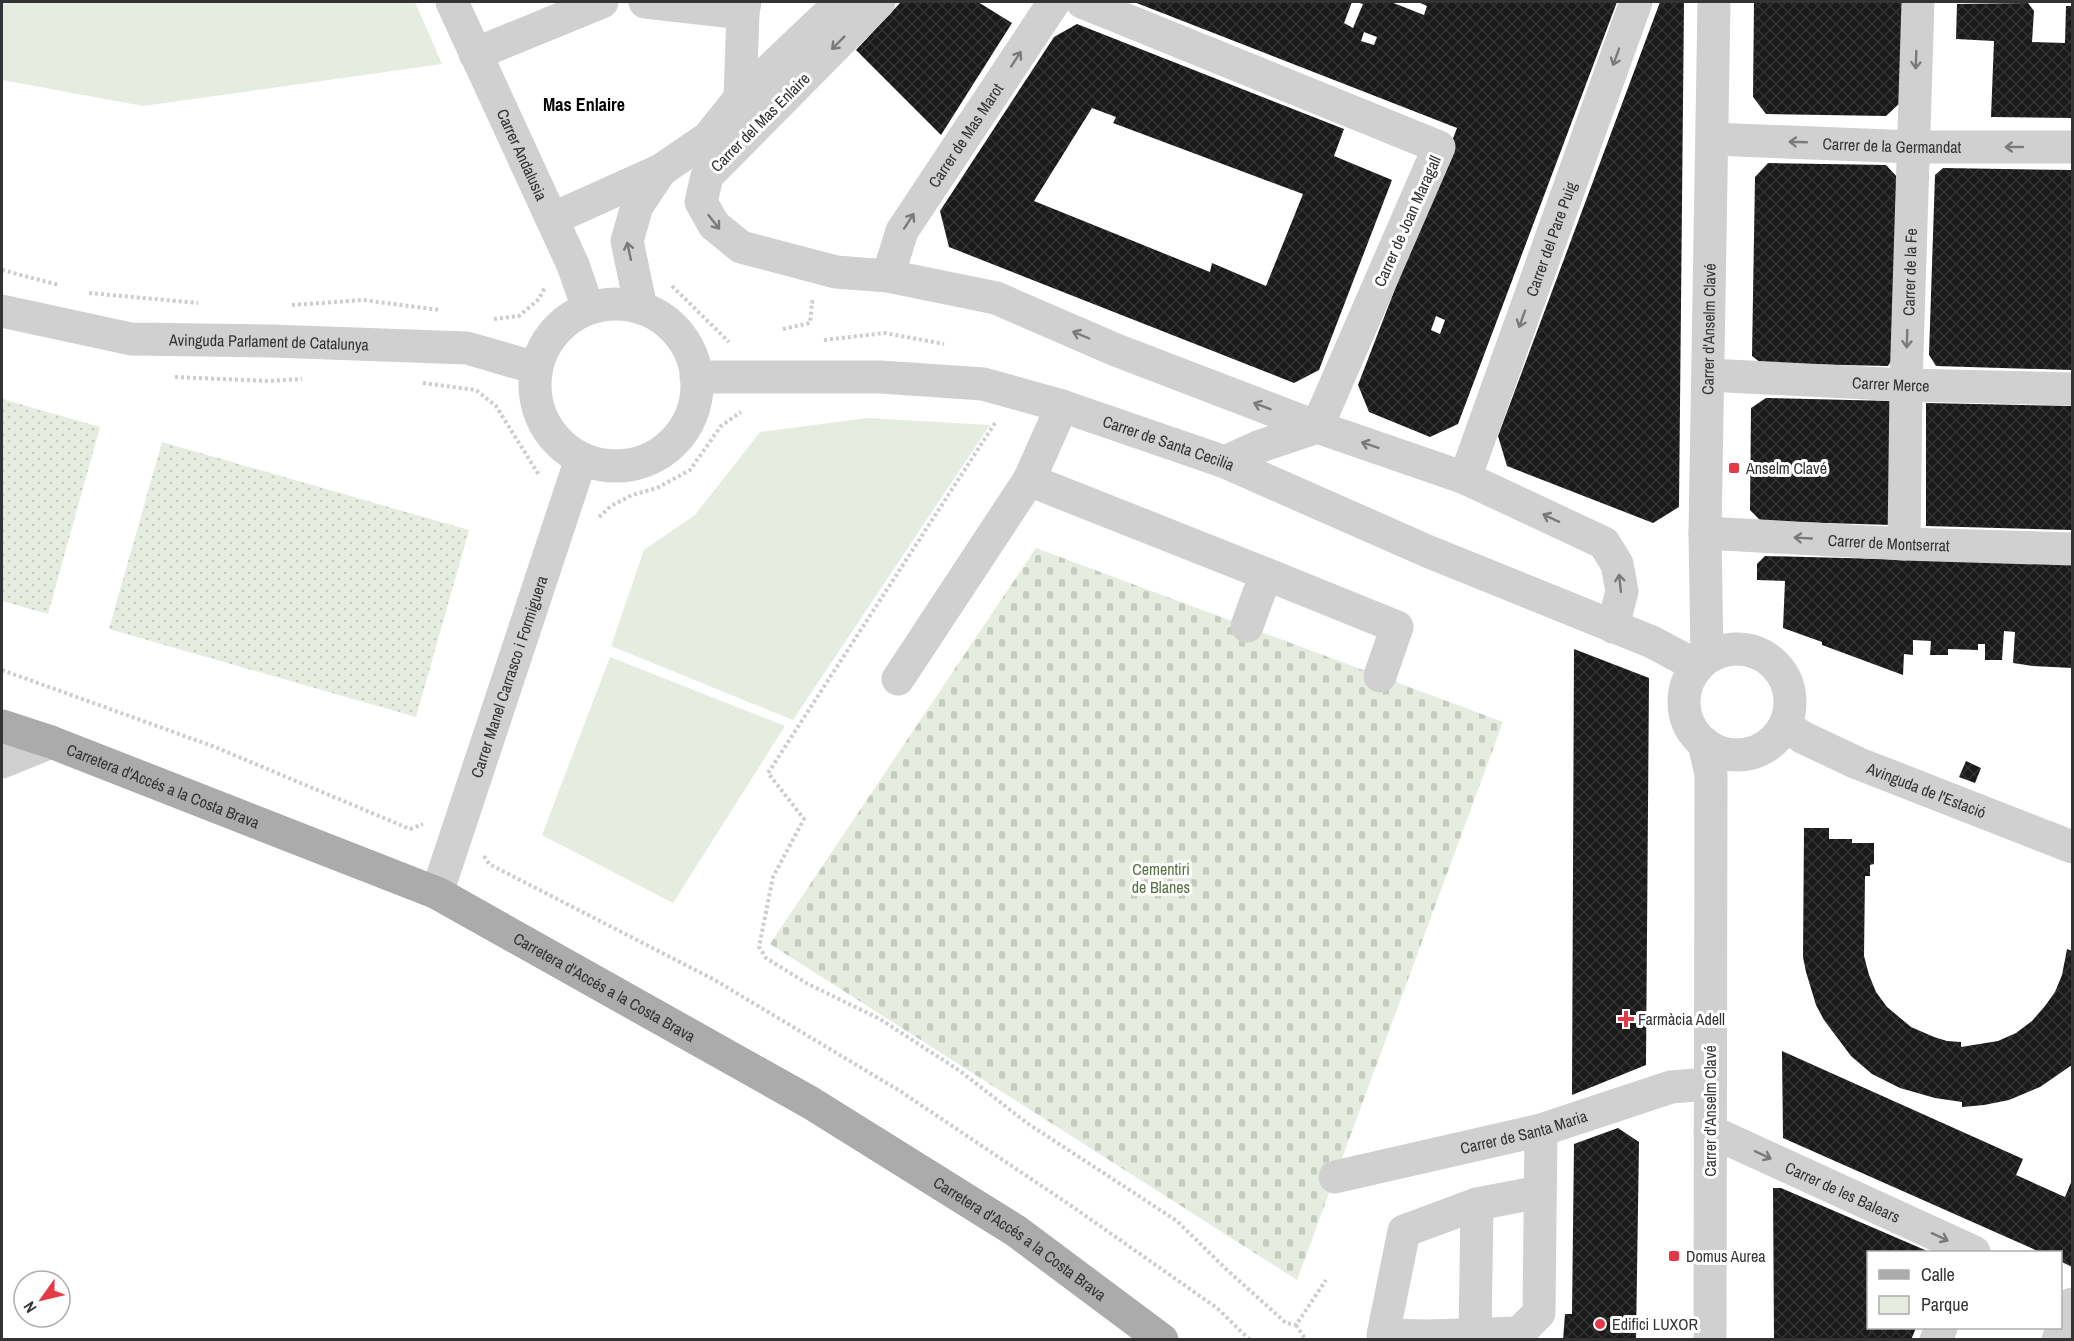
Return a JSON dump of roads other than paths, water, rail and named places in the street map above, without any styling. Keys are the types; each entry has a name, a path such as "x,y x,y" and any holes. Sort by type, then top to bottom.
{"main road":[{"name":"Carretera d'Accés a la Costa Brava","path":"2,726 51,742 436,893 820,1109 1016,1231 1162,1340"}],"street":[{"name":"Carrer Andalusia","path":"452,2 573,265 588,309"},
{"path":"475,54 602,2"},
{"path":"645,2 744,7 740,98"},
{"name":"Carrer del Mas Enlaire","path":"552,219 661,170 708,138 740,98 841,2"},
{"name":"Carrer del Mas Enlaire","path":"879,2 707,176 700,202 714,225 741,247 836,272 888,276"},
{"name":"Carrer de Mas Marot","path":"888,276 902,231 1054,2"},
{"name":"Carrer de Joan Maragall","path":"1082,2 1439,147 1317,427"},
{"name":"Carrer del Pare Puig","path":"1465,478 1636,2"},
{"name":"Carrer d'Anselm Clavé","path":"1710,1340 1709,1084 1716,757 1693,731 1686,716 1684,699 1687,682 1702,661 1714,2"},
{"name":"Carrer de la Fe","path":"1904,544 1906,385 1918,2"},
{"name":"Carrer de la Germandat","path":"1712,139 1914,147 2073,147"},
{"name":"Carrer del Mas Enlaire","path":"641,308 627,241 637,206 661,170"},
{"path":"888,276 996,298 1116,350 1317,427 1465,478 1604,543 1617,564 1622,591 1613,627"},
{"path":"610,304 641,308 660,317 676,331 688,348 696,377 696,394 690,419 679,436 664,451 646,461 626,466 604,466 581,459 552,436 541,418 534,390 536,368 543,347 555,330 571,317 588,309 610,304"},
{"name":"Avinguda Parlament de Catalunya","path":"2,311 130,339 467,348 536,368"},
{"name":"Carrer Merce","path":"1708,375 1906,385 2073,389"},
{"name":"Carrer de Santa Cecilia","path":"696,377 881,376 983,384 1062,405 1225,462 1427,550 1702,661"},
{"path":"898,679 1029,480 1062,405"},
{"path":"1225,462 1258,447 1317,427"},
{"name":"Carrer Manel Carrasco i Formiguera","path":"436,893 581,459"},
{"path":"1029,480 1397,627 1380,676"},
{"name":"Carrer de Montserrat","path":"1705,533 1904,544 2073,549"},
{"path":"1246,626 1266,574"},
{"path":"1702,661 1731,648 1756,651 1777,665 1789,688 1791,704 1786,726 1770,744 1754,752 1716,757"},
{"name":"Avinguda de l'Estació","path":"1786,726 1802,737 1857,763 2073,847"},
{"path":"2,762 51,742"},
{"name":"Carrer de Santa Maria","path":"1335,1177 1541,1130 1671,1087 1709,1084"},
{"path":"1540,1192 1477,1204 1404,1231 1382,1337 1429,1338 1519,1333 1539,1313 1541,1130"},
{"name":"Carrer de les Balears","path":"1710,1131 1971,1251"},
{"path":"1475,1335 1477,1204"},
{"path":"2058,1340 2073,1304"}],"place":[{"name":"Anselm Clavé","path":"1734,468"},
{"name":"Farmàcia Adell","path":"1626,1019"},
{"name":"Domus Aurea","path":"1674,1256"},
{"name":"Edifici LUXOR","path":"1600,1324"}],"district":[{"name":"Mas Enlaire","path":"584,105"}],"park label":[{"name":"Cementiri de Blanes","path":"1161,878"}]}
